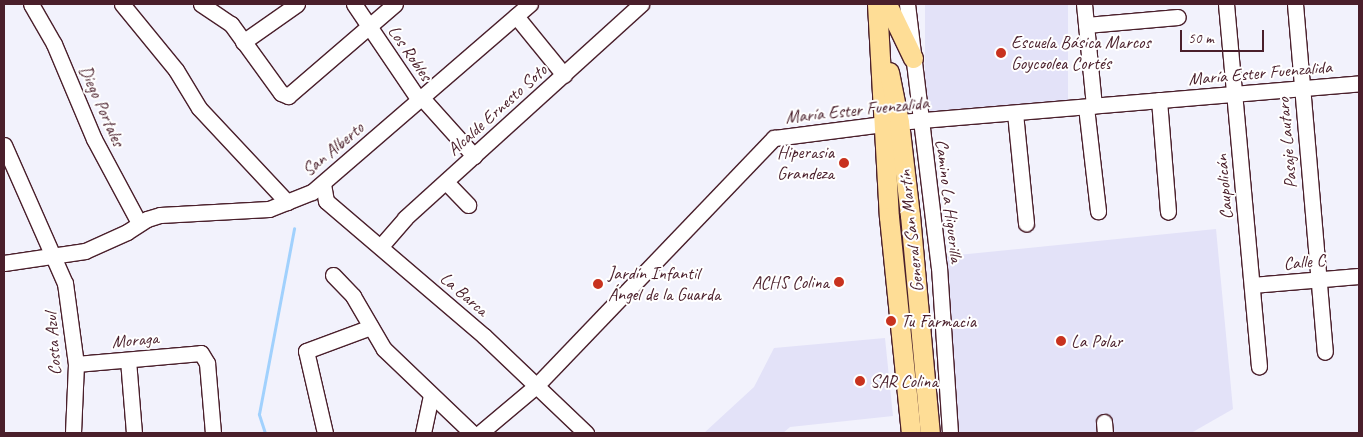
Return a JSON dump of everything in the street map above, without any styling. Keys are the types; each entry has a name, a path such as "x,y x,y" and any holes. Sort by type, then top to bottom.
{"main road":[{"name":"General San Martín","path":"877,4 891,123 917,391 930,433"},
{"path":"887,4 913,58"},
{"name":"General San Martín","path":"911,433 917,391"}],"street":[{"name":"Diego Portales","path":"31,4 54,44 94,139 139,223"},
{"path":"122,4 176,70 199,108 287,202"},
{"path":"243,42 297,4"},
{"name":"Los Robles","path":"354,4 421,99 474,156"},
{"path":"207,5 223,17 281,93 288,96 396,4"},
{"name":"San Alberto","path":"4,263 85,251 126,232 139,223 160,215 269,209 287,202 323,184 530,4"},
{"name":"Alcalde Ernesto Soto","path":"381,246 405,218 642,4"},
{"name":"Camino La Higuerilla","path":"907,4 939,267 950,433"},
{"path":"1084,4 1098,211"},
{"name":"Caupolicán","path":"1226,4 1259,367"},
{"name":"Pasaje Lautaro","path":"1295,4 1316,280 1325,352"},
{"path":"516,16 564,75"},
{"path":"1086,25 1178,17"},
{"name":"María Ester Fuenzalida","path":"480,433 536,386 774,138 891,123 1359,83"},
{"path":"1159,100 1168,212"},
{"path":"1015,113 1026,223"},
{"name":"Costa Azul","path":"4,148 54,255 67,292 76,364 73,433"},
{"path":"446,182 468,205"},
{"name":"La Barca","path":"323,184 326,201 381,246 586,433"},
{"path":"333,275 353,296 384,349 472,433"},
{"name":"Calle C","path":"1252,285 1359,276"},
{"path":"325,433 306,352 371,327"},
{"name":"Moraga","path":"76,364 198,353 204,356 207,363 214,433"},
{"path":"128,360 134,433"},
{"path":"917,391 946,388"},
{"path":"423,433 431,395"}],"shaded area":[{"name":"Escuela Básica Marcos Goycoolea Cortés","path":"925,4 1068,4 1068,115 925,115"},
{"path":"1216,229 1233,409 1191,433 955,433 938,257"},
{"path":"885,338 893,416 790,427 783,433 704,433 754,387 774,348"}],"waterway":[{"path":"265,433 259,414 294,228"}],"place":[{"name":"Escuela Básica Marcos Goycoolea Cortés","path":"1001,53"},
{"name":"Hiperasia Grandeza","path":"844,163"},
{"name":"ACHS Colina","path":"839,282"},
{"name":"Jardín Infantil Ángel de la Guarda","path":"598,284"},
{"name":"Tu Farmacia","path":"891,321"},
{"name":"La Polar","path":"1061,341"},
{"name":"SAR Colina","path":"860,381"}]}
